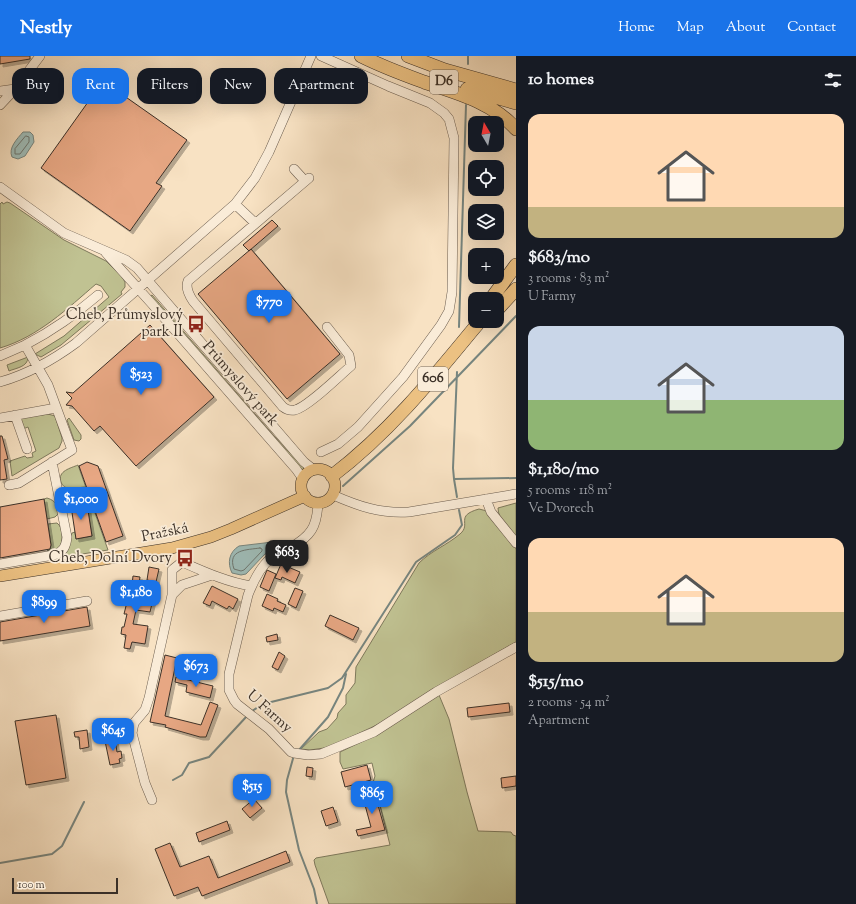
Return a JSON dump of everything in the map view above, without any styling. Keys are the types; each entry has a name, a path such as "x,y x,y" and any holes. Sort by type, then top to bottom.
{"highway":[{"path":"361,56 392,70 478,102 498,112 516,129"},
{"name":"D6","path":"373,56 443,82 516,103"},
{"name":"D6","path":"408,56 445,70 516,90"},
{"path":"496,292 516,265"},
{"path":"504,292 516,277"},
{"path":"504,302 516,288"},
{"path":"462,342 472,328"},
{"name":"606","path":"332,476 367,448 401,415 435,377 474,328"},
{"name":"606","path":"462,342 479,328"}],"main road":[{"path":"314,470 324,470 332,476 335,485 333,494 327,501 318,503 308,500 302,488 303,480 309,472 314,470"},
{"name":"Pražská","path":"0,576 152,552 185,544 231,529 305,496"}],"street":[{"path":"31,68 40,56"},
{"path":"0,382 26,373 50,361 76,343 235,204 255,178 269,152 311,56"},
{"path":"321,56 430,103 438,108 448,119 454,138 452,292 449,311 441,325 403,377 377,407 338,444 321,452"},
{"path":"0,91 12,89"},
{"path":"0,106 12,92"},
{"path":"294,169 307,179 188,281 186,285 191,298 283,407 289,410 294,410 304,406 351,366 349,355 327,327"},
{"name":"Průmyslový park","path":"0,187 4,196 64,233 126,260 137,268 299,456 314,470"},
{"path":"235,204 255,223"},
{"name":"Průmyslový park","path":"102,250 112,259 152,304 296,469 303,480"},
{"path":"0,356 26,345 53,330 74,316 98,295"},
{"path":"9,485 19,483 72,450 48,385 26,345"},
{"path":"0,418 56,408"},
{"path":"15,415 27,449"},
{"path":"0,564 59,554 64,549 66,537 52,462"},
{"path":"333,494 349,502 371,509 393,513 409,512 516,494"},
{"path":"486,499 492,512 516,543"},
{"name":"U Farmy","path":"318,503 315,524 308,536 268,561 251,586 229,674 231,694 238,704 270,730 291,752 308,755 321,754 374,732 436,692 516,647"},
{"path":"152,800 145,783 132,733 134,723 145,710 147,704 172,595 172,570 182,562 212,575 251,586"},
{"path":"172,595 182,585 212,575"},
{"path":"0,616 87,601"}],"green space":[{"path":"2,202 3,204 7,202 10,203 64,240 106,261 125,282 125,287 121,292 122,294 61,345 41,357 35,354 64,336 109,297 101,286 96,284 52,321 40,329 27,337 0,348 0,204"},
{"path":"152,295 275,437 305,469 301,471 149,297"},
{"path":"28,357 24,365 9,371 7,365"},
{"path":"48,414 55,416 62,438 59,448 12,476 10,461 25,456 27,458 33,457 32,453 36,451 28,427 23,429 21,418"},
{"path":"69,418 81,435 81,439 79,441 74,440 67,420"},
{"path":"78,465 108,550 56,558 67,551 72,533 75,532 76,539 92,536 87,504 71,506 72,512 68,512 64,503 68,497 72,495 86,492 85,487 70,489 65,487 61,482 60,478 63,473"},
{"path":"47,498 55,502 58,514 55,517 47,519 44,499"},
{"path":"516,503 516,539 502,520 498,512 498,508"},
{"path":"479,509 487,511 516,549 516,642 444,683 381,723 334,745 310,750 301,749 319,732 327,729 337,718 338,713 346,704 346,695 355,683 356,667 419,563 460,534 465,527 465,517 467,514"},
{"path":"57,523 62,532 62,539 59,549 47,551 50,549 51,545 48,524"},
{"path":"439,695 449,719 478,831 511,832 516,836 516,904 329,904 315,865 314,860 316,858 390,845 373,783 375,776 372,763 343,769 340,762 340,752 376,735"}],"water":[{"path":"23,132 30,132 33,135 34,142 25,156 18,159 12,157 11,150"},
{"path":"281,541 264,555 246,574 241,575 232,573 229,562 230,558 233,551 239,546"}],"building":[{"path":"0,56 30,56 30,59 0,64"},
{"path":"129,99 187,140 156,183 162,186 130,231 41,168 87,104 129,104"},
{"path":"272,220 278,226 249,251 243,245"},
{"path":"251,249 340,354 287,399 198,294"},
{"path":"150,325 214,397 136,466 100,426 94,431 72,406 66,405 72,398 66,392 73,393"},
{"path":"0,436 2,436 8,459 4,460 7,479 0,480"},
{"path":"87,462 98,466 123,536 106,542 79,466"},
{"path":"44,499 51,545 50,549 0,558 0,507"},
{"path":"87,504 92,536 76,539 71,506"},
{"path":"281,564 300,572 295,583 282,577 281,580 275,578"},
{"path":"149,567 159,569 156,582 147,580"},
{"path":"267,570 276,574 269,591 260,587"},
{"path":"133,576 140,577 138,591 154,595 150,612 136,610 133,624 148,626 145,644 132,642 130,649 124,648 126,635 121,634 127,614 124,614 127,602 128,584 132,585"},
{"path":"212,586 238,599 233,609 229,606 227,609 212,601 210,606 203,603"},
{"path":"295,588 303,591 296,608 288,604"},
{"path":"267,594 286,605 283,612 274,608 273,611 262,606"},
{"path":"87,607 90,626 0,641 0,622"},
{"path":"330,615 359,628 353,640 325,626"},
{"path":"277,634 278,640 267,642 266,637"},
{"path":"279,652 285,656 278,670 272,667"},
{"path":"165,655 177,658 165,716 201,725 210,702 218,705 206,737 200,737 165,727 166,725 150,722"},
{"path":"176,677 213,686 210,698 186,692 187,685 175,682"},
{"path":"509,703 510,712 468,717 467,708"},
{"path":"56,715 66,778 26,785 15,721"},
{"path":"87,730 89,747 80,749 79,737 75,737 74,732"},
{"path":"115,739 117,752 121,751 122,758 119,759 120,763 110,765 105,741"},
{"path":"367,765 371,780 345,787 341,772"},
{"path":"307,767 313,768 312,777 306,776"},
{"path":"516,776 516,786 502,788 501,778"},
{"path":"374,791 385,830 358,836 356,830 371,827 362,794"},
{"path":"254,799 262,808 250,818 242,809"},
{"path":"333,807 338,822 326,826 321,811"},
{"path":"227,821 230,830 199,842 196,833"},
{"path":"170,843 180,867 209,856 218,878 286,851 290,862 202,896 198,887 174,896 155,849"}],"waterway":[{"path":"468,56 468,64"},
{"path":"459,327 466,105"},
{"path":"343,486 410,426 516,316"},
{"path":"457,372 453,468 457,497"},
{"path":"454,479 516,478"},
{"path":"252,711 263,704 328,688 342,678 416,562 455,535 462,525 459,510"},
{"path":"299,750 328,717 343,688 346,674"},
{"path":"173,780 182,775 189,763 209,757 247,716"},
{"path":"294,755 287,780 286,792 299,850 314,889 317,904"},
{"path":"0,863 52,854 62,846 84,802"}],"place":[{"name":"Cheb, Průmyslový park II","path":"196,324"},
{"name":"Cheb, Dolní Dvory","path":"185,558"}]}
